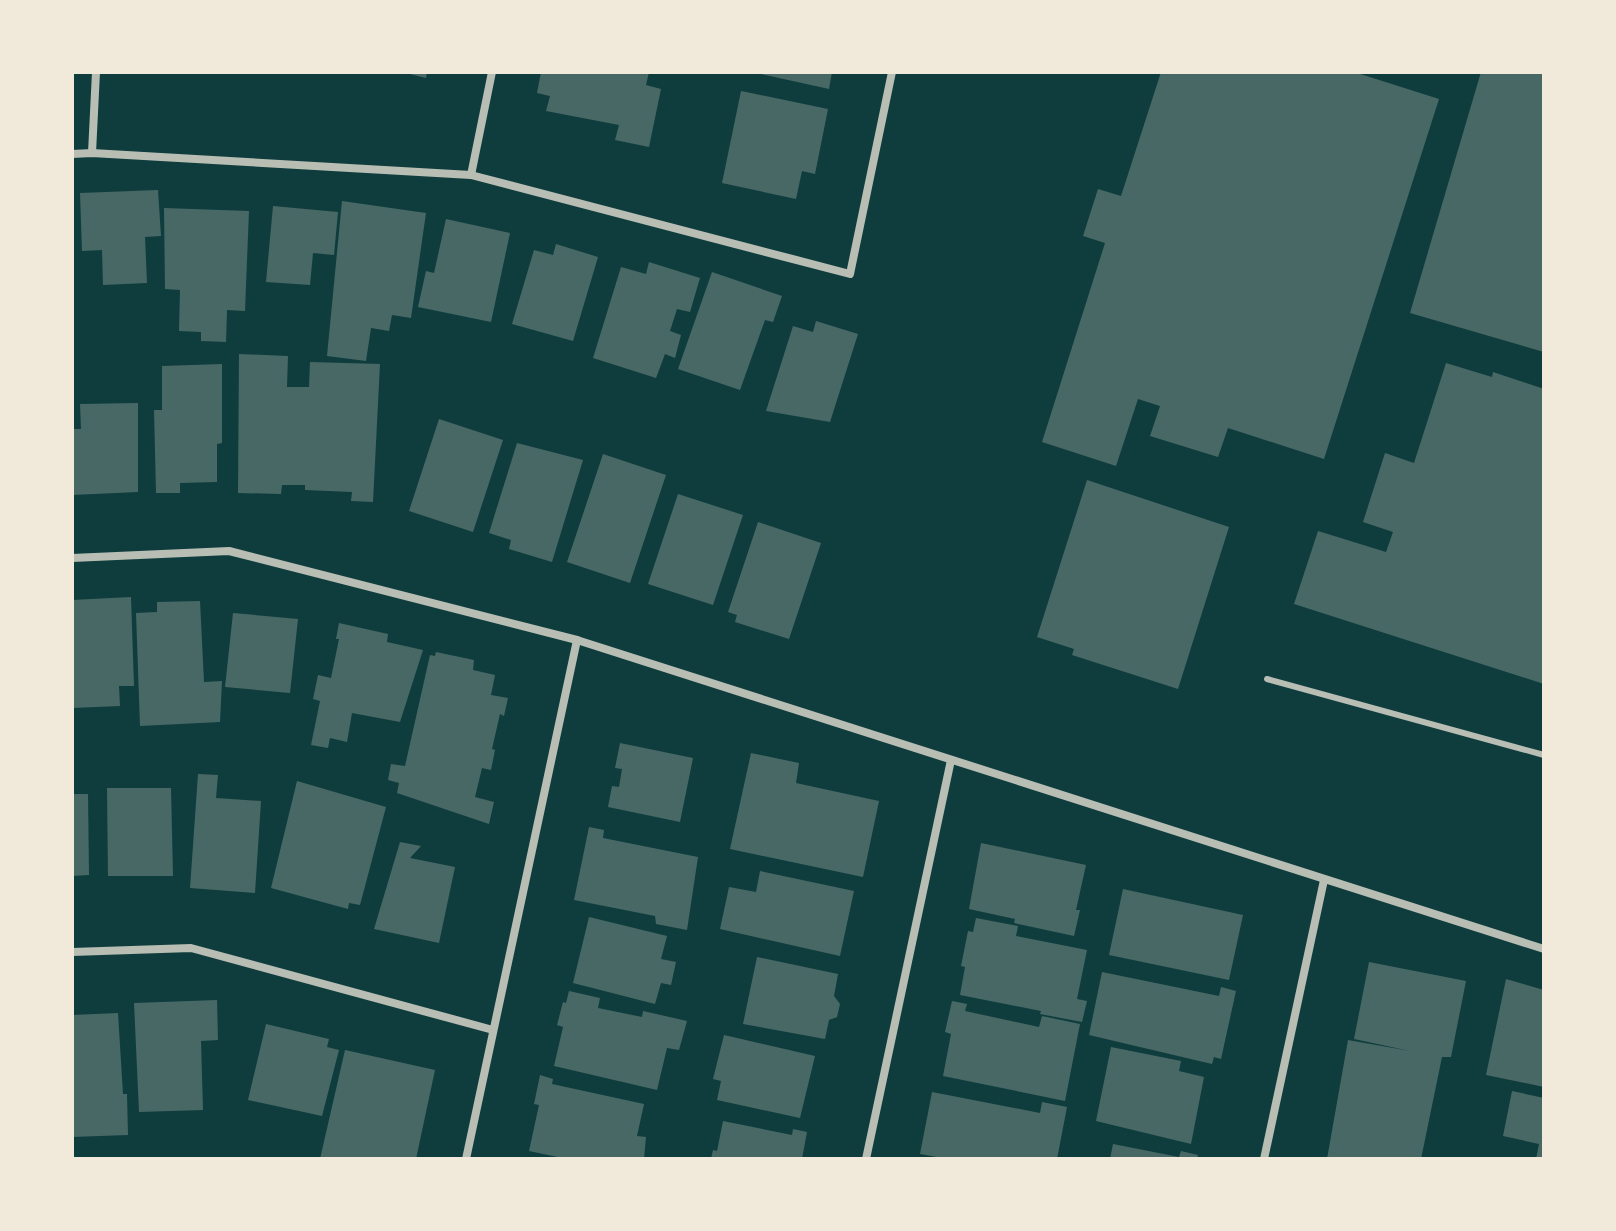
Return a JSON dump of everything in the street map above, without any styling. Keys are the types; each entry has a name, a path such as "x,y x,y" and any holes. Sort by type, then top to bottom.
{"street":[{"path":"92,153 96,72"},
{"path":"471,175 492,72"},
{"path":"72,154 471,175 850,274 892,72"},
{"path":"72,558 229,551 577,640 1544,949"},
{"path":"466,1159 577,640"},
{"path":"866,1159 951,760"},
{"path":"1264,1159 1324,880"},
{"path":"72,952 191,948 493,1030"}],"lane":[{"path":"1267,679 1544,755"}],"building":[{"path":"402,72 427,72 426,78"},
{"path":"541,72 649,72 646,85 661,89 649,147 615,140 619,125 546,111 550,96 537,93"},
{"path":"752,72 832,72 829,89"},
{"path":"1161,72 1354,72 1439,99 1324,459 1228,428 1218,457 1150,436 1160,406 1138,399 1116,466 1042,442 1105,243 1083,236 1098,189 1121,196"},
{"path":"1481,72 1544,72 1544,352 1410,313"},
{"path":"741,91 828,109 815,174 802,171 796,199 722,183"},
{"path":"158,190 161,236 145,237 147,283 103,285 102,250 82,251 80,193"},
{"path":"342,201 426,213 411,318 392,315 389,331 371,328 366,361 327,356"},
{"path":"273,206 338,212 334,255 313,253 310,285 266,282"},
{"path":"164,208 249,211 245,311 227,310 226,342 201,341 201,332 179,331 180,290 165,289"},
{"path":"446,219 510,233 491,322 418,307 426,271 434,273"},
{"path":"556,244 598,257 573,341 512,324 534,250 553,255"},
{"path":"649,262 700,278 690,312 677,309 670,331 681,335 675,358 665,354 656,378 593,358 621,267 646,274"},
{"path":"712,272 782,296 773,322 765,320 740,390 678,369"},
{"path":"816,321 858,334 830,422 766,411 793,326 813,332"},
{"path":"239,354 288,356 287,387 309,387 310,362 380,364 373,502 351,501 352,492 305,490 305,485 282,485 281,494 238,493"},
{"path":"1446,363 1492,377 1493,372 1544,389 1544,684 1294,604 1318,531 1386,552 1393,532 1363,522 1385,453 1414,463"},
{"path":"222,364 222,443 217,444 217,482 180,483 180,493 156,493 154,410 162,410 162,366"},
{"path":"138,403 138,492 72,495 72,429 81,429 80,404"},
{"path":"439,419 503,440 473,532 409,511"},
{"path":"517,443 583,460 552,562 509,549 511,540 489,533"},
{"path":"603,454 666,475 630,583 567,562"},
{"path":"1087,480 1229,527 1178,689 1072,655 1074,649 1037,637"},
{"path":"678,494 743,515 713,605 648,584"},
{"path":"758,522 821,543 789,639 735,622 737,615 728,612"},
{"path":"131,597 134,686 119,686 120,706 72,708 72,600"},
{"path":"200,601 204,682 222,681 220,722 140,726 136,613 157,612 157,602"},
{"path":"233,613 298,619 290,693 225,687"},
{"path":"339,623 388,634 387,642 423,650 400,722 352,713 347,742 330,738 328,748 311,745 320,701 313,699 318,675 331,678"},
{"path":"436,652 474,660 473,670 495,675 491,695 508,698 504,716 500,714 491,770 482,768 475,797 494,802 489,824 397,793 399,783 388,780 391,764 405,766 430,655 435,656"},
{"path":"620,743 693,758 680,822 608,807 612,786 619,787 622,769 615,768"},
{"path":"751,753 799,763 796,783 879,801 863,877 730,849"},
{"path":"198,774 218,775 216,798 261,801 255,893 190,888"},
{"path":"297,781 386,807 360,905 349,903 348,909 271,888"},
{"path":"107,788 171,788 173,876 108,876"},
{"path":"72,794 88,794 89,875 72,876"},
{"path":"589,827 604,830 603,838 698,857 687,930 656,924 655,916 574,900"},
{"path":"400,842 421,846 410,858 455,867 439,943 374,929"},
{"path":"981,843 1086,865 1074,936 969,909"},
{"path":"760,871 854,891 840,956 720,929 729,887 756,892"},
{"path":"1123,889 1243,915 1229,980 1109,955"},
{"path":"589,917 667,936 661,959 676,962 671,985 661,983 655,1004 573,983"},
{"path":"976,918 1018,926 1016,936 1087,950 1077,999 1087,1001 1082,1022 960,995 965,967 961,966 968,931 973,932"},
{"path":"757,957 838,974 834,996 840,1004 837,1017 829,1020 825,1039 743,1024"},
{"path":"1369,962 1466,981 1451,1057 1442,1057 1421,1159 1327,1159 1348,1040 1410,1051 1354,1039"},
{"path":"1102,972 1219,996 1221,987 1236,991 1221,1059 1214,1057 1212,1064 1089,1035"},
{"path":"1506,979 1544,990 1544,1087 1486,1075"},
{"path":"569,991 600,998 598,1008 642,1017 643,1011 687,1021 679,1050 667,1048 657,1090 554,1066 563,1027 557,1025"},
{"path":"217,1000 218,1040 201,1041 203,1110 139,1112 134,1003"},
{"path":"952,1001 967,1004 965,1011 1039,1027 1042,1016 1080,1024 1065,1101 943,1076 951,1034 945,1032"},
{"path":"118,1013 128,1135 72,1137 72,1015"},
{"path":"266,1024 329,1039 327,1047 339,1050 322,1116 248,1100"},
{"path":"724,1035 815,1056 800,1118 717,1100 721,1081 713,1079"},
{"path":"1111,1047 1181,1061 1179,1071 1204,1077 1191,1144 1096,1121"},
{"path":"345,1050 435,1070 416,1159 320,1159"},
{"path":"540,1075 553,1079 552,1084 644,1104 637,1136 646,1137 644,1159 567,1159 529,1151 539,1105 534,1104"},
{"path":"1512,1091 1544,1098 1544,1159 1536,1159 1539,1144 1503,1136"},
{"path":"932,1092 1040,1113 1042,1102 1067,1107 1057,1159 948,1159 920,1154"},
{"path":"723,1121 792,1135 793,1129 807,1132 802,1159 711,1159 713,1150 717,1151"},
{"path":"1113,1144 1179,1157 1181,1151 1198,1155 1197,1159 1110,1159"}]}
